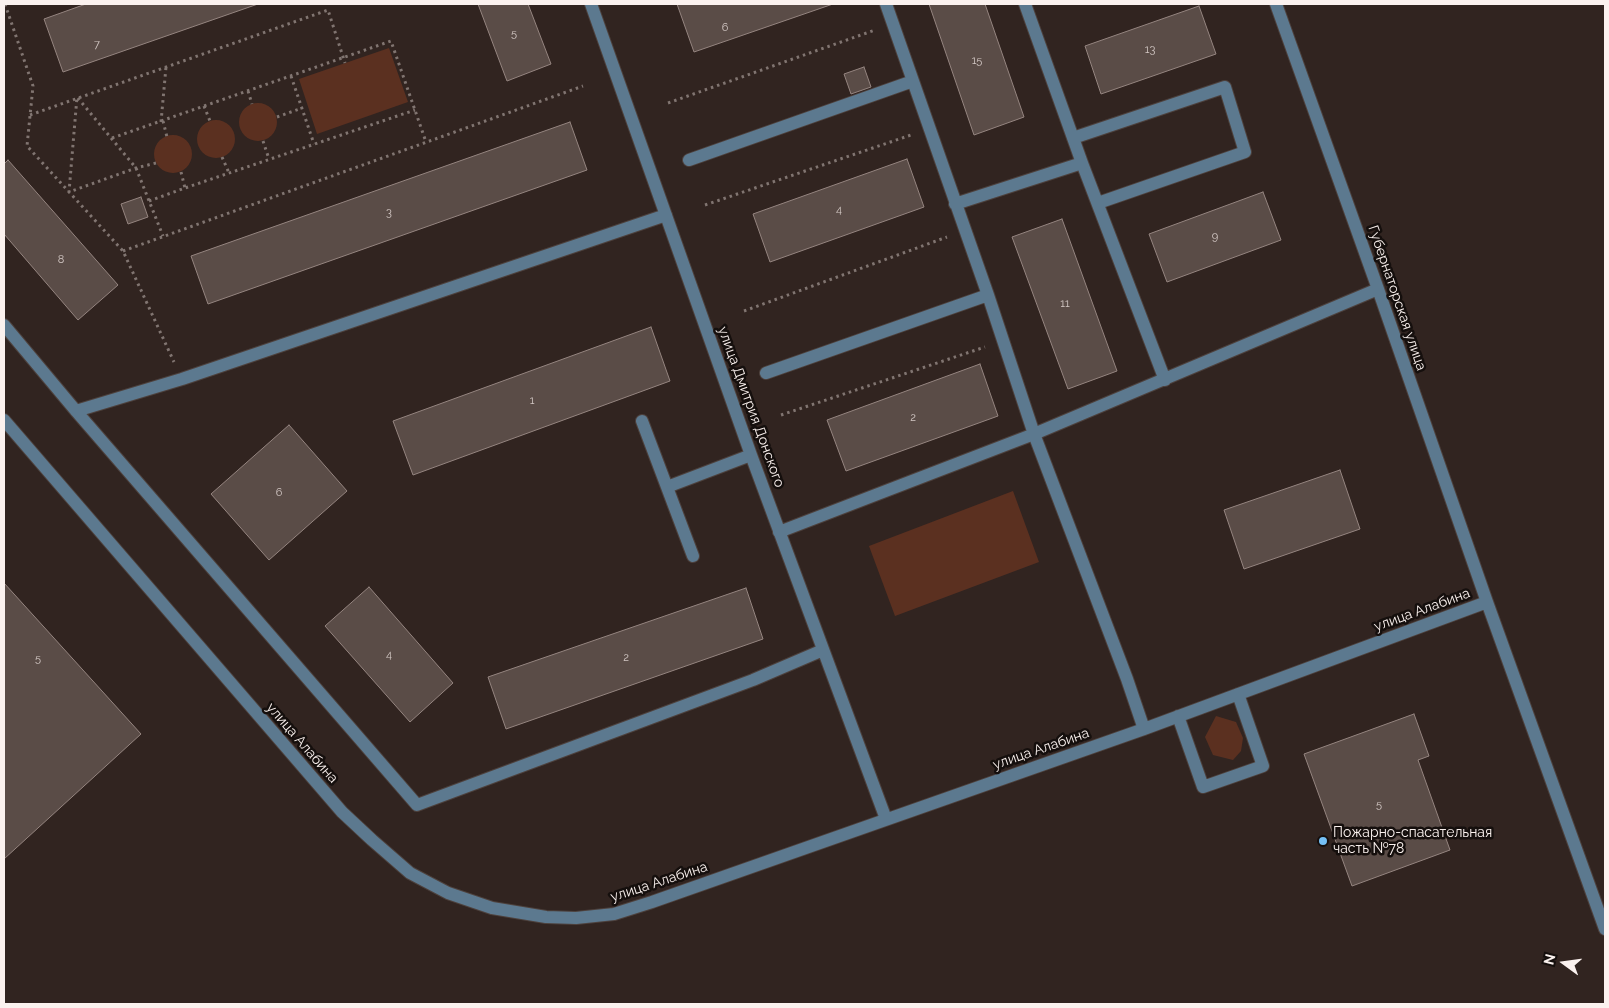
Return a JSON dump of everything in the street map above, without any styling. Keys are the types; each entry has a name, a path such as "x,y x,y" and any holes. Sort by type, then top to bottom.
{"street":[{"name":"улица Дмитрия Донского","path":"591,4 779,532 886,819"},
{"path":"886,4 988,295 1034,434 1127,679 1144,729"},
{"path":"1025,4 1082,163 1165,380"},
{"name":"Губернаторская улица","path":"1276,4 1487,602 1605,929"},
{"path":"689,160 913,81"},
{"path":"1073,138 1225,87 1245,152 1098,203"},
{"path":"955,204 1082,163"},
{"path":"76,411 182,379 666,215"},
{"path":"779,532 1034,434 1378,289"},
{"path":"766,373 988,295"},
{"path":"4,324 76,411 417,805 753,680 823,650"},
{"name":"улица Алабина","path":"4,420 342,812 372,840 410,873 448,893 492,908 546,917 576,918 614,914 652,902 1144,729 1487,602"},
{"path":"642,421 694,556"},
{"path":"667,487 751,454"},
{"path":"1178,716 1203,787 1263,766 1238,694"}],"path":[{"path":"5,4 33,86 27,146 123,251 182,379"},
{"path":"30,115 328,10 345,62"},
{"path":"668,103 893,23"},
{"path":"112,138 391,41 426,142"},
{"path":"166,67 162,122 167,136"},
{"path":"291,76 314,144"},
{"path":"123,251 583,86"},
{"path":"248,91 252,104"},
{"path":"77,97 136,168 163,236"},
{"path":"69,192 77,97"},
{"path":"204,106 210,121"},
{"path":"277,116 302,108"},
{"path":"149,201 415,110"},
{"path":"705,205 911,135"},
{"path":"263,141 269,159"},
{"path":"222,156 229,173"},
{"path":"69,192 136,168 156,163"},
{"path":"180,172 185,188"},
{"path":"744,311 964,230"},
{"path":"781,415 988,346"}],"shaded area":[{"path":"389,48 408,102 317,134 299,79"},
{"path":"258,103 271,109 277,122 271,135 258,141 245,135 239,122 245,109"},
{"path":"216,120 229,126 235,139 229,152 216,158 203,152 197,139 203,126"},
{"path":"173,135 186,141 192,154 186,167 173,173 160,167 154,154 160,141"},
{"path":"1013,491 1039,562 895,616 869,546"},
{"path":"1216,716 1236,722 1243,738 1241,751 1233,760 1213,755 1205,737"}],"building":[{"path":"86,4 258,4 63,72 44,19"},
{"path":"478,4 528,4 551,64 507,81"},
{"path":"677,4 833,4 694,52"},
{"path":"929,4 985,4 1024,117 974,135"},
{"path":"1199,6 1216,54 1101,94 1085,46"},
{"path":"864,67 871,87 851,94 844,74"},
{"path":"570,122 587,170 208,304 191,256"},
{"path":"907,159 924,207 770,262 753,214"},
{"path":"8,160 118,285 78,320 4,234 4,164"},
{"path":"1263,192 1281,240 1167,282 1149,234"},
{"path":"141,197 148,217 128,224 121,204"},
{"path":"1062,219 1117,371 1068,389 1012,237"},
{"path":"651,327 670,381 413,475 393,421"},
{"path":"980,364 998,416 846,471 827,420"},
{"path":"289,425 347,491 269,560 211,494"},
{"path":"1340,470 1360,529 1244,569 1224,510"},
{"path":"4,583 141,734 4,859"},
{"path":"369,587 453,683 410,722 325,626"},
{"path":"746,588 763,639 506,729 488,677"},
{"path":"1414,714 1429,756 1418,760 1450,850 1352,886 1304,754"}],"place":[{"name":"Пожарно-спасательная часть №78","path":"1323,841"}]}
